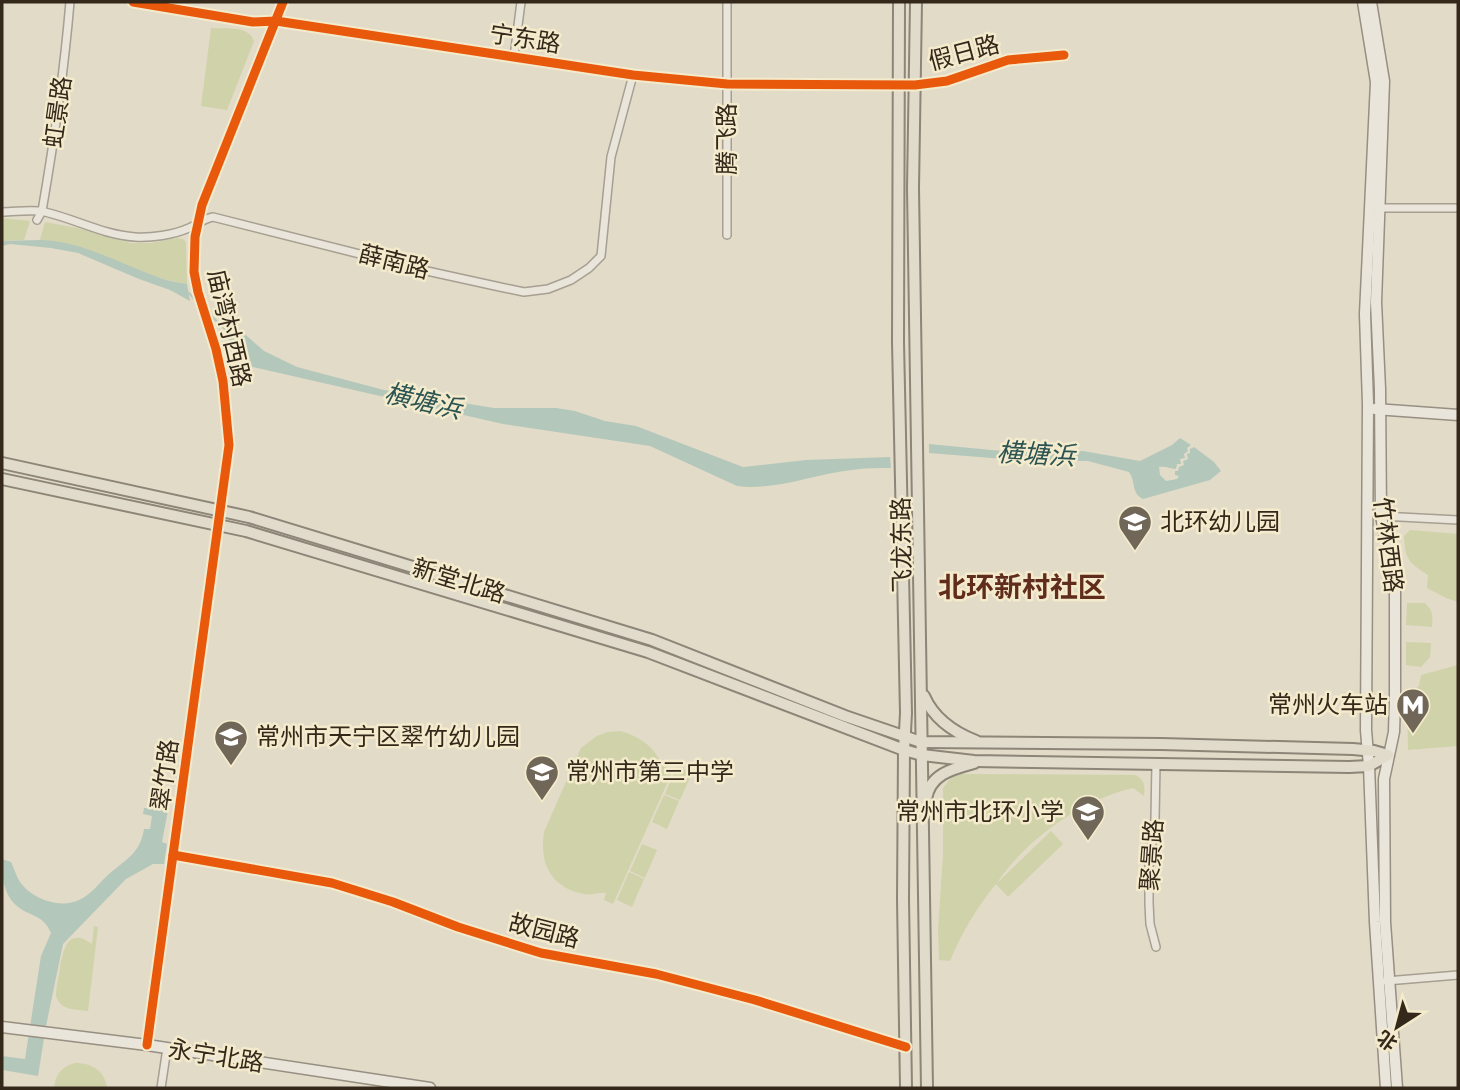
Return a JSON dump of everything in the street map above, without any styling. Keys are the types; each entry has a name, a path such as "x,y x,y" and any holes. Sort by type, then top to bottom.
{"main road":[{"name":"飞龙东路","path":"899,2 898,342 906,713 903,899 906,1088"},
{"name":"飞龙东路","path":"916,2 913,188 927,1088"},
{"name":"竹林西路","path":"1363,2 1376,82 1365,314 1368,406 1365,645 1371,751 1369,766 1375,922 1397,1088"},
{"name":"竹林西路","path":"1371,2 1384,81 1376,302 1381,516 1395,587 1394,732 1384,779 1383,981 1386,1088"},
{"path":"1368,406 1458,415"},
{"path":"1380,407 1458,409"},
{"name":"新堂北路","path":"2,463 249,517 652,640 845,716 921,742 1161,744 1371,751 1388,755"},
{"name":"新堂北路","path":"2,479 246,531 648,652 904,750 922,755 983,761"},
{"path":"921,690 939,719 958,734 982,743"},
{"path":"923,817 928,790 935,778 951,769 983,761 1349,767 1369,766 1388,755"},
{"name":"永宁北路","path":"2,1027 147,1045 430,1088"}],"street":[{"name":"虹景路","path":"37,220 42,211 65,59 70,2"},
{"name":"宁东路","path":"133,2 253,22 276,21 633,75 727,84 915,85"},
{"name":"庙湾村西路","path":"221,510 229,445 227,414 223,382 194,272 195,237 202,205 283,2"},
{"path":"514,57 521,2"},
{"name":"腾飞路","path":"727,2 727,235"},
{"name":"假日路","path":"915,85 947,81 1008,60 1064,55"},
{"name":"薛南路","path":"2,212 42,211 136,237 159,236 213,217 427,271 524,292 548,289 571,280 601,256 611,157 633,75"},
{"path":"1379,208 1458,208"},
{"name":"翠竹路","path":"147,1045 221,510"},
{"path":"1381,516 1458,520"},
{"name":"聚景路","path":"1156,763 1149,903 1150,924 1156,947"},
{"name":"故园路","path":"173,855 332,883 541,953 660,975 755,1000 906,1047"},
{"path":"1383,981 1458,975"},
{"path":"161,1088 167,1048"}],"green space":[{"path":"211,28 242,30 254,41 227,110 201,106"},
{"path":"2,218 30,221 24,240 2,241"},
{"path":"45,222 130,243 183,239 186,242 187,284 40,240"},
{"path":"1410,530 1458,534 1458,602 1427,588 1428,575 1412,563 1405,550 1404,536"},
{"path":"1407,603 1425,603 1432,614 1432,627 1406,625"},
{"path":"1406,642 1431,643 1430,657 1421,667 1406,665"},
{"path":"1458,665 1458,746 1408,750 1407,696 1419,686 1421,675"},
{"path":"620,731 645,743 655,752 662,765 673,770 613,904 604,900 606,893 584,894 563,886 556,880 546,864 543,843 544,832 581,748 597,736"},
{"path":"677,766 692,773 680,800 665,794"},
{"path":"953,775 1136,775 1143,782 1144,796 1133,788 1114,793 1075,812 1039,837 997,883 1051,831 1063,844 1008,897 996,884 970,921 950,961 939,960 943,788"},
{"path":"664,795 679,801 667,829 652,822"},
{"path":"642,844 657,850 645,878 630,871"},
{"path":"629,872 644,879 632,907 617,900"},
{"path":"94,926 98,927 88,1011 69,1008 61,1004 56,996 63,953 72,939 84,939 92,944"},
{"path":"75,1063 97,1069 104,1077 107,1088 54,1088 60,1072"}],"water":[{"path":"40,240 71,244 160,278 187,284 190,301 170,290 78,253 10,244 2,246 2,241"},
{"path":"224,316 264,351 297,367 384,390 494,408 556,408 575,411 605,421 636,426 743,467 806,460 890,457 891,468 838,472 766,486 737,486 650,446 503,424 253,367 238,361 225,330"},
{"path":"1180,438 1191,445 1176,469 1159,467 1160,475 1166,481 1177,479 1179,476 1175,475 1175,471 1184,465 1183,461 1188,459 1187,454 1194,447 1221,471 1210,480 1143,499 1137,494 1129,472 1088,461 1016,460 929,453 929,444 1012,452 1083,451 1140,461"},
{"path":"157,797 169,805 162,842 167,844 164,864 153,864 126,879 63,944 38,1076 2,1070 2,1056 25,1059 41,956 51,933 44,922 12,901 3,878 2,859 11,862 20,882 39,898 55,903 72,903 91,892 136,850 144,829 150,829 152,816 143,814 144,808 157,801"}],"waterway":[{"name":"横塘浜","path":"189,293 197,302"},
{"name":"横塘浜","path":"208,313 227,331"}],"cycle path":[{"path":"133,2 253,22 276,21 633,75 727,84 915,85 947,81 1008,60 1064,55"},
{"path":"147,1045 229,445 223,381 194,272 195,237 202,205 283,2"},
{"path":"173,855 332,883 541,953 656,974 755,1000 906,1047"}],"place":[{"name":"北环幼儿园","path":"1135,552"},
{"name":"常州火车站","path":"1413,735"},
{"name":"常州市天宁区翠竹幼儿园","path":"231,767"},
{"name":"常州市第三中学","path":"542,802"},
{"name":"常州市北环小学","path":"1088,842"}],"district":[{"name":"北环新村社区","path":"1022,587"}]}
